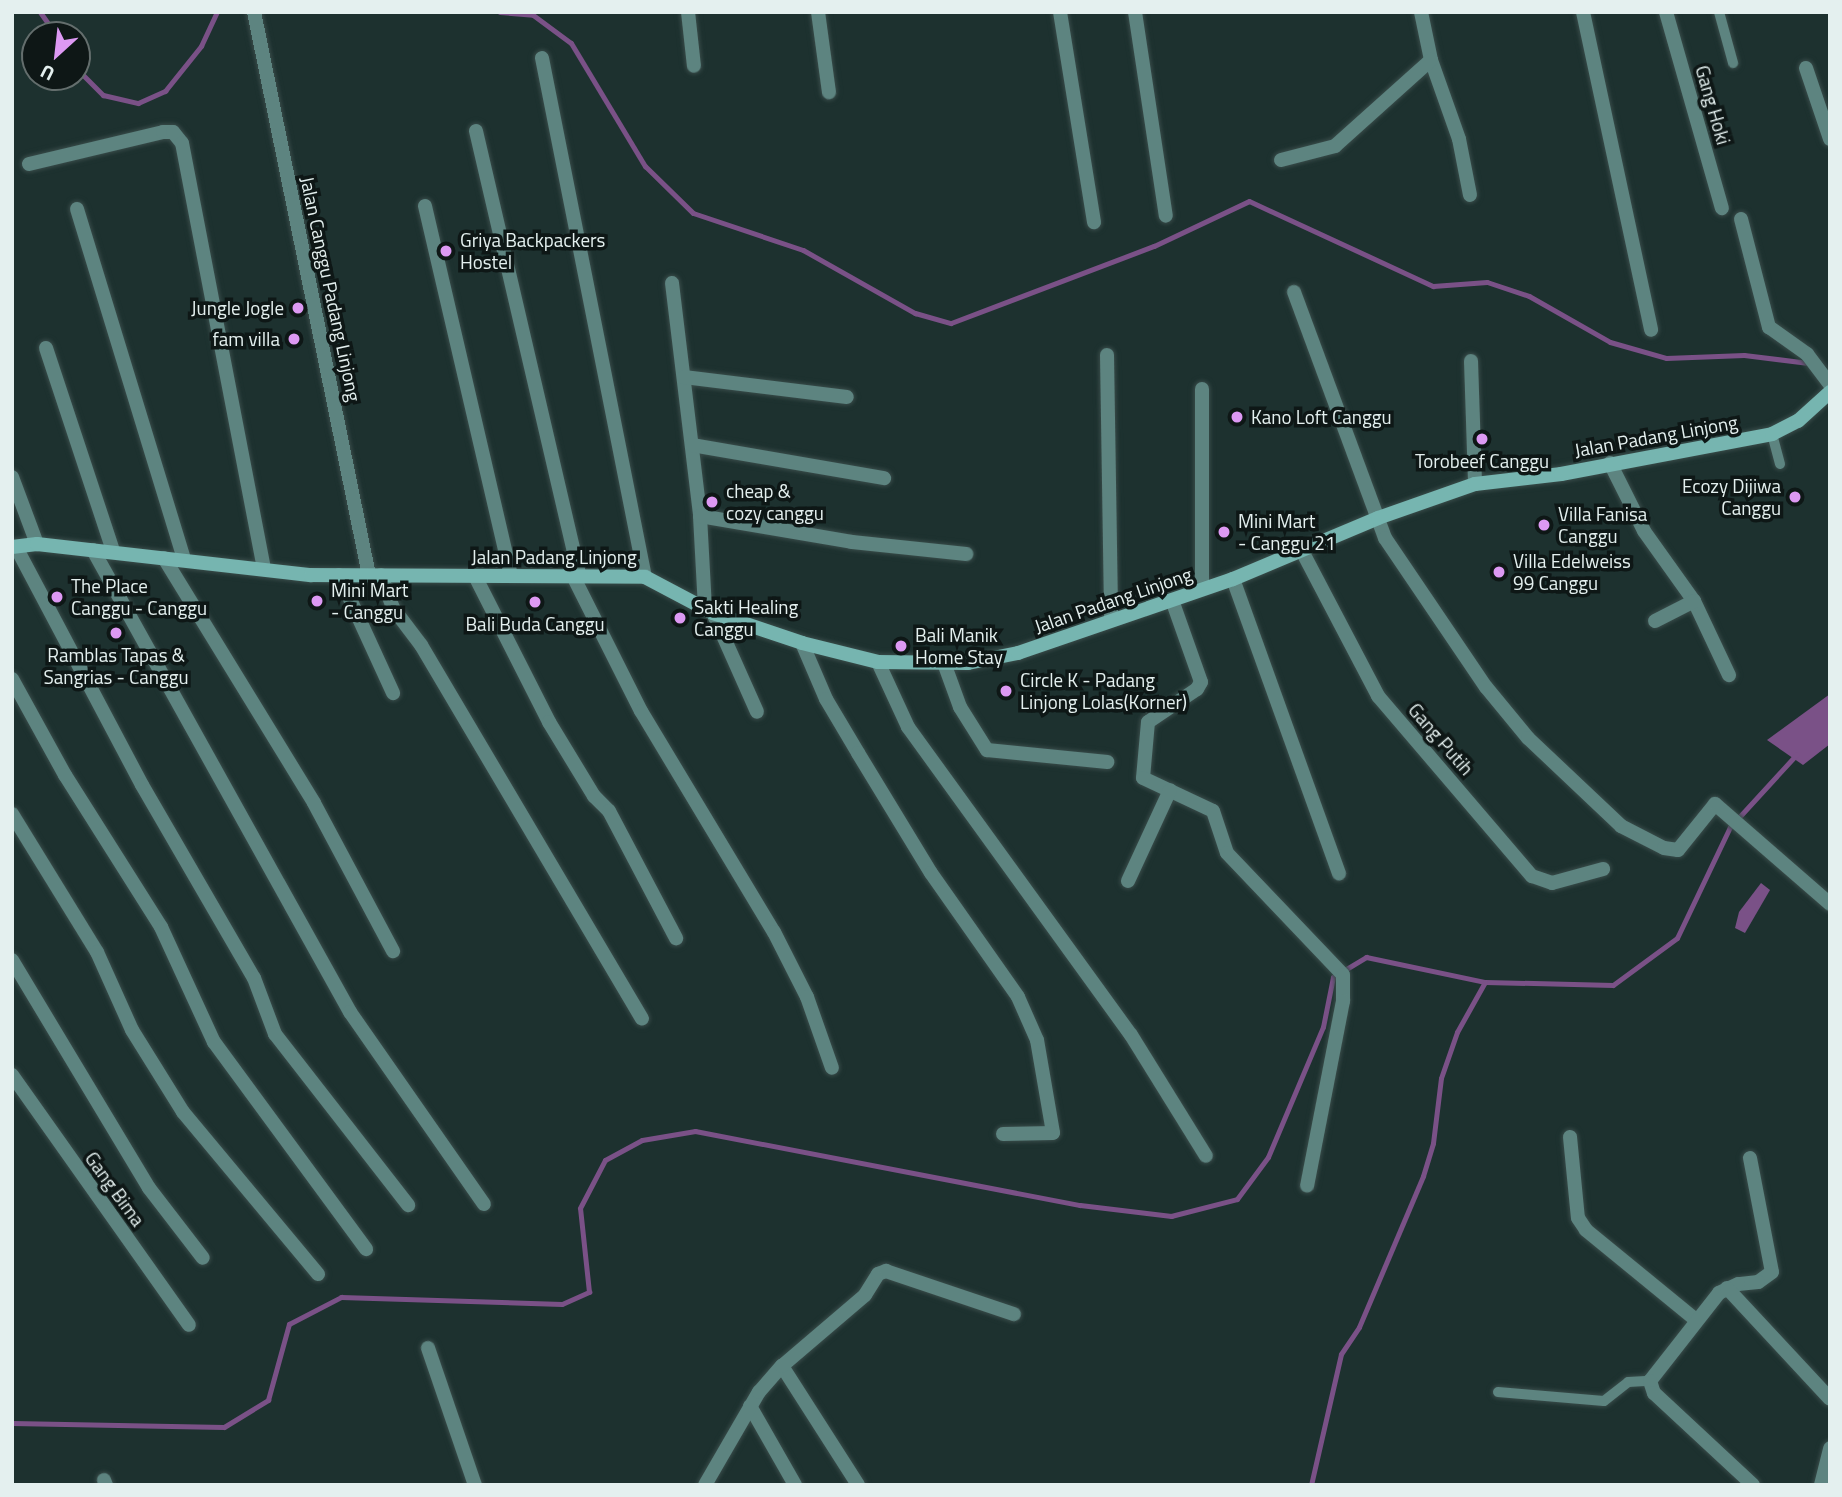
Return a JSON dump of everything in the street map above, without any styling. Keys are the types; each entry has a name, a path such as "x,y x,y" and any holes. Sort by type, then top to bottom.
{"street":[{"name":"Jalan Canggu Padang Linjong","path":"254,12 375,575 393,608 421,645 642,1018"},
{"path":"688,12 694,66"},
{"path":"818,12 829,92"},
{"path":"1060,12 1094,222"},
{"path":"1135,12 1166,216"},
{"path":"1421,12 1431,60 1459,139 1470,195"},
{"path":"1583,12 1651,330"},
{"name":"Gang Hoki","path":"1666,12 1722,208"},
{"path":"542,58 645,577"},
{"path":"1281,160 1335,146 1431,60"},
{"path":"1806,68 1830,139"},
{"path":"476,131 576,575 641,711 774,932 807,997 832,1068"},
{"path":"29,164 163,132 178,136 264,569"},
{"path":"425,206 511,575"},
{"path":"77,209 184,559"},
{"path":"1741,219 1763,316 1777,335 1807,354 1827,379"},
{"path":"673,283 709,611 757,712"},
{"path":"1294,292 1384,538 1486,687 1528,738 1610,818 1664,848 1678,850 1710,806 1720,807 1738,826 1830,904"},
{"path":"46,348 113,551"},
{"path":"1107,355 1111,620"},
{"path":"1471,361 1475,484"},
{"path":"684,377 847,397"},
{"path":"1202,389 1202,589"},
{"name":"Jalan Padang Linjong","path":"14,547 37,544 339,575 645,577 709,611 802,643 878,662 944,663 1018,653 1233,579 1378,518 1475,484 1772,434 1798,421 1830,392"},
{"path":"692,445 884,478"},
{"path":"1610,463 1644,531 1694,601 1730,675"},
{"path":"12,477 37,544"},
{"path":"700,516 852,542 966,554"},
{"path":"14,547 142,785 254,978 275,1034 408,1205"},
{"path":"93,550 350,1013 484,1204"},
{"name":"Gang Putih","path":"1302,551 1378,696 1532,876 1552,883 1604,869"},
{"path":"163,558 314,803 393,951"},
{"path":"339,575 393,693"},
{"path":"475,576 549,722 594,796 609,811 676,938"},
{"path":"1233,579 1339,874"},
{"path":"1172,600 1201,682 1197,689 1153,717 1145,729 1143,778 1213,811 1227,853 1311,938 1343,975 1343,1001 1307,1186"},
{"path":"1655,621 1694,601"},
{"path":"802,643 826,699 931,873 1018,997 1037,1040 1053,1133 1003,1135"},
{"path":"878,662 908,727 1131,1035 1206,1156"},
{"path":"944,663 960,707 987,750 1107,762"},
{"path":"12,679 65,775 160,928 214,1042 366,1249"},
{"path":"1128,881 1170,790"},
{"path":"12,814 97,952 132,1030 183,1112 317,1274"},
{"path":"12,960 149,1188 203,1258"},
{"name":"Gang Bima","path":"12,1075 189,1325"},
{"path":"1570,1137 1578,1218 1586,1230 1696,1320"},
{"path":"1750,1158 1772,1272 1758,1282 1727,1288 1696,1320 1650,1381 1654,1393 1753,1485"},
{"path":"705,1485 750,1406 782,1366 858,1302 872,1280 886,1271 1014,1314"},
{"path":"1727,1288 1830,1399"},
{"path":"428,1348 475,1485"},
{"path":"782,1366 858,1485"},
{"path":"750,1406 795,1485"},
{"path":"1821,1485 1830,1448"}],"lane":[{"path":"1719,12 1733,63"},
{"path":"1772,434 1780,464"},
{"path":"1498,1392 1604,1401 1628,1382 1650,1381"}],"shaded area":[{"path":"1830,694 1830,744 1803,765 1767,740"},
{"path":"1761,883 1770,890 1745,933 1735,928 1739,912"}],"waterway":[{"path":"40,12 46,21"},
{"path":"91,83 103,95 138,103 165,91 201,46 217,12"},
{"path":"500,12 533,15 571,43 645,166 693,213 803,250 915,313 951,323 1154,246 1249,201 1433,286 1487,282 1529,296 1610,342 1666,358 1744,355 1809,363"},
{"path":"12,1423 224,1427 268,1400 289,1324 341,1297 562,1304 589,1292 580,1208 605,1160 642,1140 695,1131 1080,1205 1171,1216 1237,1199 1268,1157 1323,1027 1333,977 1366,957 1485,982 1613,985 1677,938 1730,827 1796,755"},
{"path":"1311,1485 1341,1354 1359,1327 1423,1176 1433,1143 1441,1078 1457,1032 1485,982"}],"place":[{"name":"Griya Backpackers Hostel","path":"446,251"},
{"name":"Jungle Jogle","path":"298,308"},
{"name":"fam villa","path":"294,339"},
{"name":"Kano Loft Canggu","path":"1237,417"},
{"name":"Torobeef Canggu","path":"1482,439"},
{"name":"Ecozy Dijiwa Canggu","path":"1795,497"},
{"name":"cheap & cozy canggu","path":"712,502"},
{"name":"Villa Fanisa Canggu","path":"1544,525"},
{"name":"Mini Mart - Canggu 21","path":"1224,532"},
{"name":"Villa Edelweiss 99 Canggu","path":"1499,572"},
{"name":"The Place Canggu - Canggu","path":"57,597"},
{"name":"Mini Mart - Canggu","path":"317,601"},
{"name":"Bali Buda Canggu","path":"535,602"},
{"name":"Sakti Healing Canggu","path":"680,618"},
{"name":"Ramblas Tapas & Sangrias - Canggu","path":"116,633"},
{"name":"Bali Manik Home Stay","path":"901,646"},
{"name":"Circle K - Padang Linjong Lolas(Korner)","path":"1006,691"}]}
